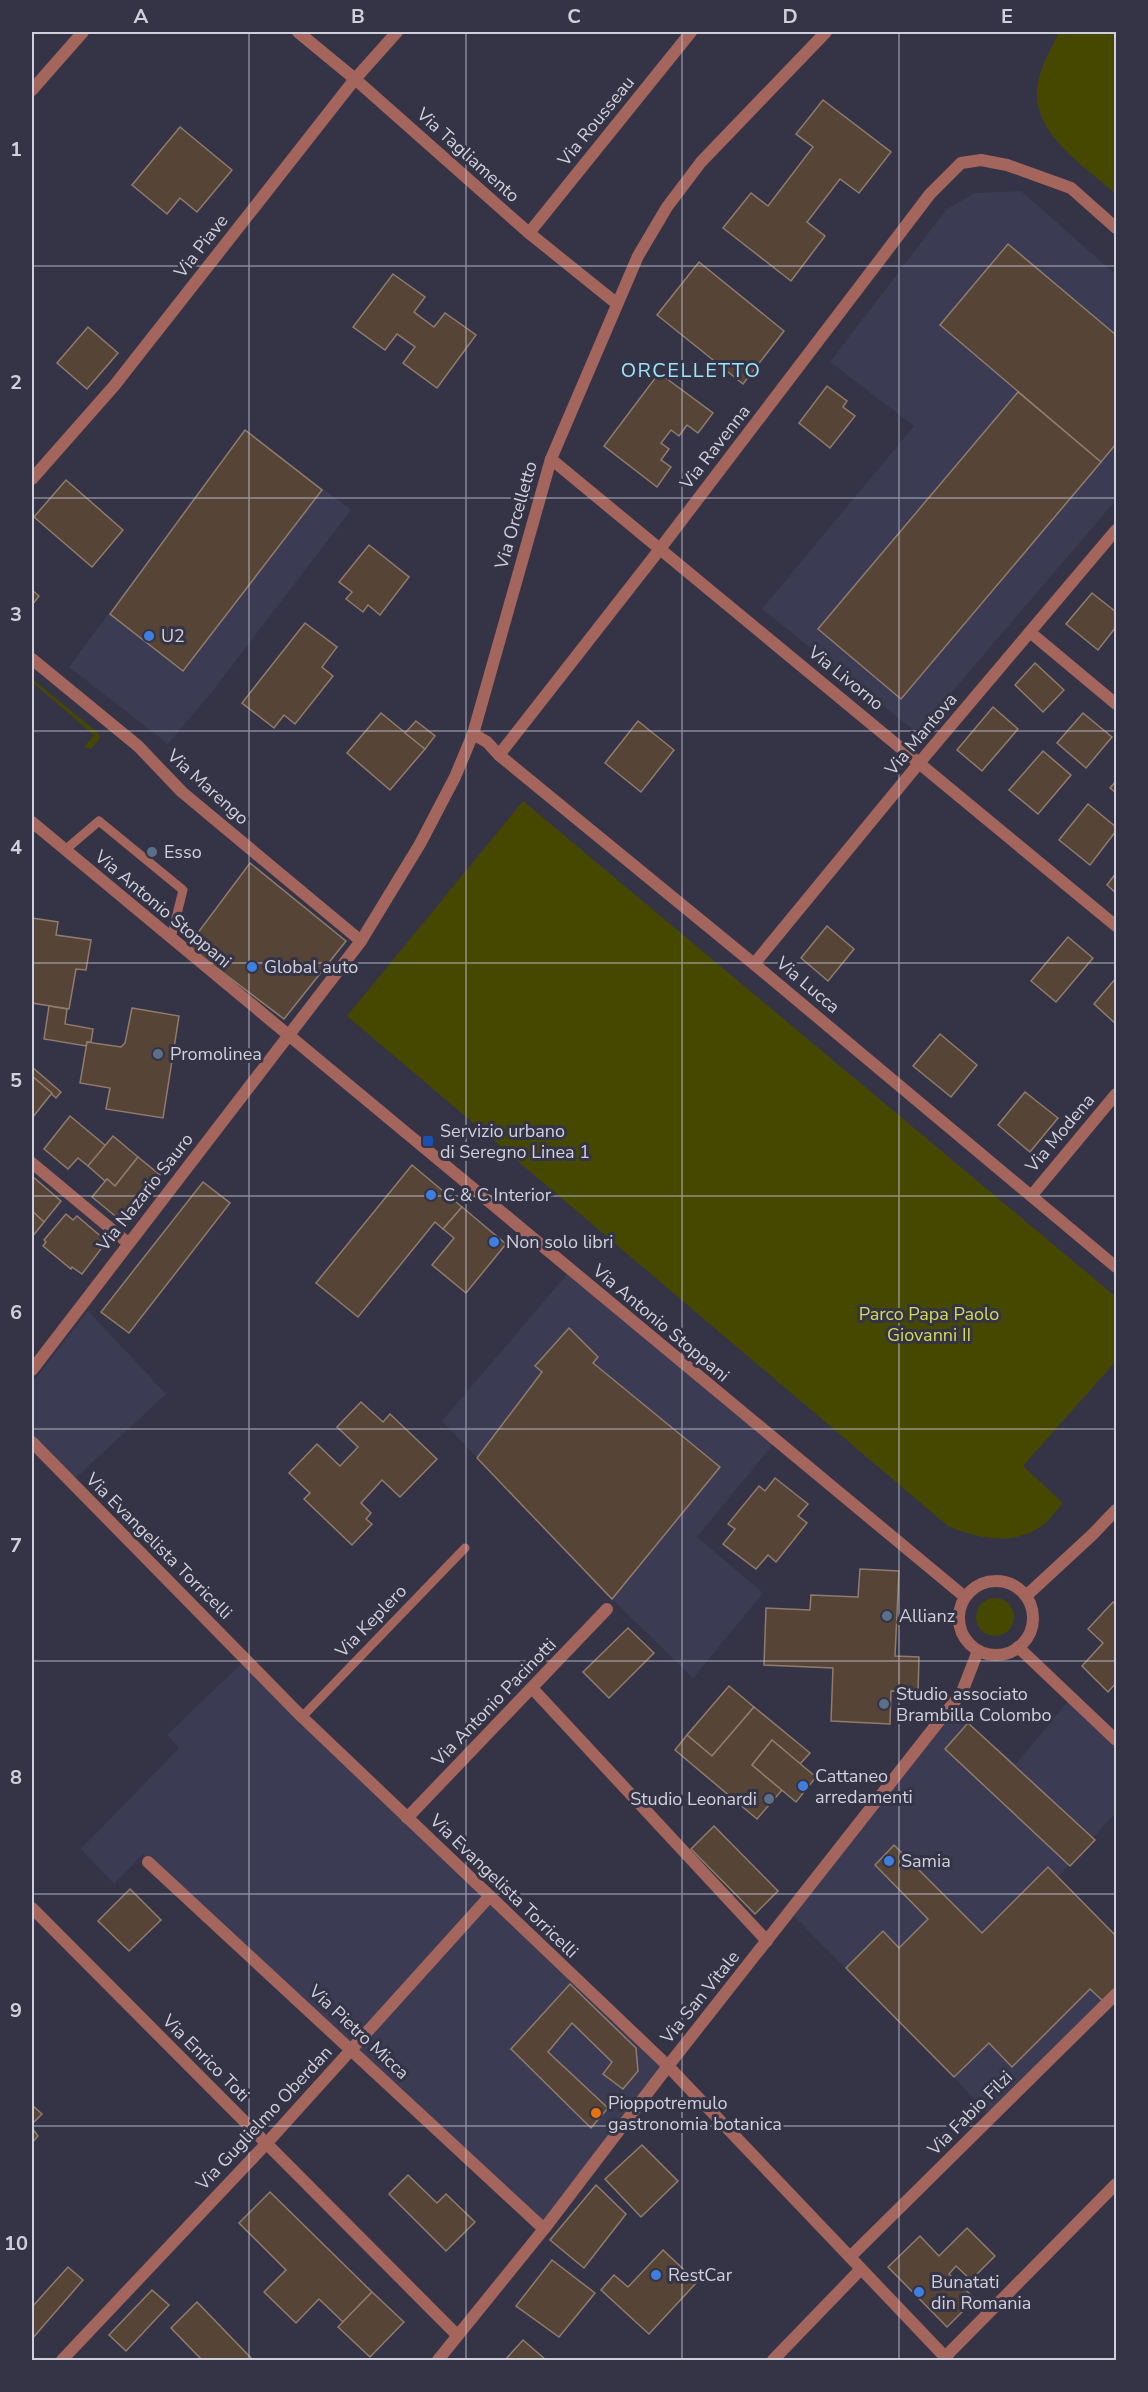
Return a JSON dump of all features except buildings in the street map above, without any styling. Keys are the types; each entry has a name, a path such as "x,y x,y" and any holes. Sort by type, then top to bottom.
{"street":[{"path":"32,90 83,32"},
{"name":"Via Tagliamento","path":"298,32 355,79 529,233 616,303"},
{"name":"Via Piave","path":"32,479 114,386 355,79 397,32"},
{"name":"Via Rousseau","path":"529,233 691,32"},
{"name":"Via Orcelletto","path":"288,1036 361,940 420,844 455,777 473,734 551,459 616,303 644,246 667,207 702,162 826,32"},
{"name":"Via Ravenna","path":"499,754 660,548 930,194 961,163 981,160 1007,165 1071,188 1116,228"},
{"name":"Via Livorno","path":"551,459 920,762 1116,927"},
{"name":"Via Mantova","path":"754,964 920,762 1116,530"},
{"path":"1030,633 1116,704"},
{"name":"Via Marengo","path":"32,659 138,746 182,792 361,940"},
{"name":"Via Lucca","path":"473,734 487,742 1116,1267"},
{"name":"Via Antonio Stoppani","path":"32,822 965,1597"},
{"name":"Via Nazario Sauro","path":"32,1370 288,1036"},
{"name":"Via Modena","path":"1032,1195 1116,1094"},
{"path":"32,1163 128,1243"},
{"name":"Via Evangelista Torricelli","path":"32,1442 302,1717 489,1898 668,2066 946,2359"},
{"path":"1026,1596 1116,1510"},
{"path":"995,1580 1007,1582 1026,1596 1033,1616 1033,1626 1029,1636 1018,1647 1005,1654 994,1655 978,1651 966,1640 958,1619 960,1608 965,1597 983,1582 995,1580"},
{"name":"Via Antonio Pacinotti","path":"407,1818 607,1610"},
{"path":"1018,1647 1116,1740"},
{"name":"Via San Vitale","path":"438,2361 457,2334 544,2229 668,2066 962,1692 978,1651"},
{"path":"532,1688 768,1941"},
{"name":"Via Pietro Micca","path":"148,1862 544,2229"},
{"name":"Via Guglielmo Oberdan","path":"62,2361 266,2144 489,1898"},
{"name":"Via Enrico Toti","path":"32,1908 457,2334"},
{"name":"Via Fabio Filzi","path":"850,2257 1116,1994"},
{"path":"946,2359 1116,2184"},
{"path":"772,2361 861,2269"}],"lane":[{"path":"65,850 99,821 183,890 171,938"},
{"name":"Via Keplero","path":"302,1717 465,1548"}],"shaded area":[{"path":"1021,191 1116,275 1116,500 917,733 762,609 914,426 830,362 946,210 974,193"},
{"path":"245,430 351,510 211,693 168,744 69,667"},
{"path":"568,1273 774,1443 697,1537 763,1593 693,1678 612,1599 442,1421"},
{"path":"88,1311 166,1394 67,1486 32,1452 32,1383"},
{"path":"242,1663 665,2067 544,2227 143,1854 114,1884 81,1849 179,1748 167,1735"},
{"path":"1070,1699 1116,1743 1116,1812 1058,1877 1116,1936 1116,1989 987,2114 954,2077 793,1915 953,1709 1016,1764"}],"green space":[{"path":"1059,32 1116,32 1116,194 1060,145 1041,114 1037,97 1039,78"},
{"path":"32,679 98,733 100,738 91,749 84,747 94,735 32,682"},
{"name":"Parco Papa Paolo Giovanni II","path":"523,801 1116,1297 1116,1361 1023,1466 1063,1503 1043,1525 1030,1533 1007,1538 983,1537 949,1527 347,1016"},
{"path":"995,1598 1008,1604 1014,1617 1008,1630 995,1636 982,1630 976,1617 982,1604"}],"place":[{"name":"U2","path":"149,636"},
{"name":"Esso","path":"152,852"},
{"name":"Global auto","path":"252,967"},
{"name":"Promolinea","path":"158,1054"},
{"name":"Servizio urbano di Seregno Linea 1","path":"428,1141"},
{"name":"C & C Interior","path":"431,1195"},
{"name":"Non solo libri","path":"494,1242"},
{"name":"Allianz","path":"887,1616"},
{"name":"Studio associato Brambilla Colombo","path":"884,1704"},
{"name":"Cattaneo arredamenti","path":"803,1786"},
{"name":"Studio Leonardi","path":"769,1799"},
{"name":"Samia","path":"889,1861"},
{"name":"Pioppotremulo gastronomia botanica","path":"596,2113"},
{"name":"RestCar","path":"656,2275"},
{"name":"Bunatati din Romania","path":"919,2292"}],"district":[{"name":"ORCELLETTO","path":"691,370"}]}
